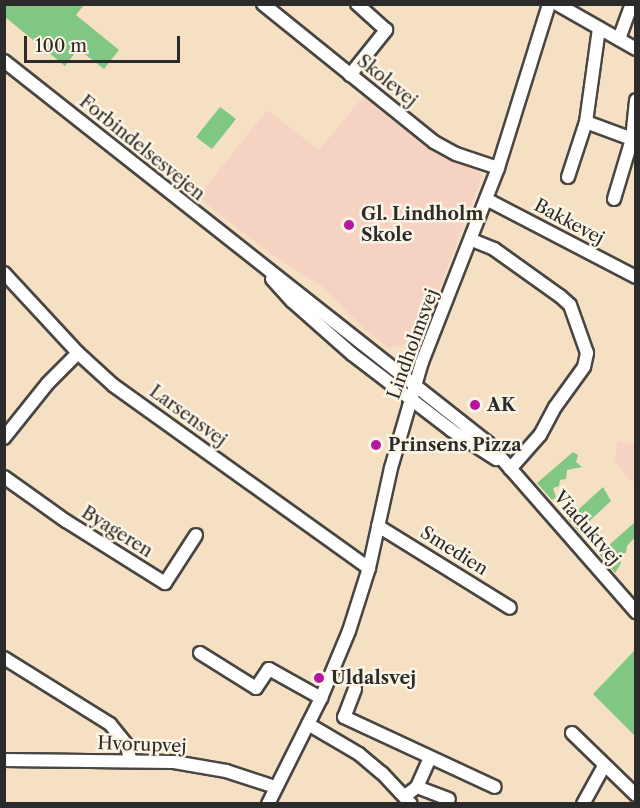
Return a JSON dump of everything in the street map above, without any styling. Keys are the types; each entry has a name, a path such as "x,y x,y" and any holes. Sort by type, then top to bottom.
{"street":[{"name":"Skolevej","path":"263,4 434,142 456,154 498,168"},
{"path":"350,75 386,30 357,4"},
{"name":"Lindholmsvej","path":"268,804 321,698 349,631 369,568 415,383 498,168 549,4"},
{"path":"557,4 636,49"},
{"path":"619,39 632,4"},
{"path":"568,177 586,122 599,28"},
{"name":"Forbindelsesvejen","path":"4,61 256,263 300,292 415,383"},
{"path":"614,199 632,139 636,100"},
{"path":"586,122 632,139"},
{"name":"Bakkevej","path":"486,199 636,278"},
{"path":"472,240 494,249 570,305 587,352 584,367 555,407 540,435 510,469"},
{"name":"Forbindelsesvejen","path":"256,263 329,335 411,400"},
{"name":"Larsensvej","path":"4,273 78,353 113,385 369,568"},
{"path":"4,438 48,383 78,353"},
{"name":"Viaduktvej","path":"415,383 488,443 636,612"},
{"name":"Viaduktvej","path":"411,400 510,469"},
{"name":"Byageren","path":"4,477 66,521 165,583 196,535"},
{"name":"Smedien","path":"378,526 510,608"},
{"path":"200,653 256,688 269,669 321,698"},
{"path":"4,658 110,724 126,744 131,761"},
{"path":"355,689 344,717 495,787"},
{"path":"308,724 359,754 408,800 417,787 430,758"},
{"path":"572,733 636,795"},
{"name":"Hvorupvej","path":"4,760 131,761 202,765 275,787"},
{"path":"584,804 604,766"},
{"path":"417,787 449,799"}],"shaded area":[{"name":"Gl. Lindholm Skole","path":"363,97 434,153 479,171 482,176 436,297 413,342 388,348 360,325 324,288 271,254 198,197 267,110 319,150"},
{"path":"617,441 635,445 635,482 630,480 615,462"}],"green space":[{"path":"4,5 84,5 76,15 119,50 104,69 78,49 65,66 5,17"},
{"path":"220,107 236,119 212,149 196,137"},
{"path":"573,452 578,455 576,462 582,467 567,470 566,479 560,480 559,486 553,488 556,497 552,500 537,483"},
{"path":"603,487 611,501 584,526 588,532 583,536 568,519"},
{"path":"635,522 635,537 627,546 626,553 619,554 621,563 615,573 599,554"},
{"path":"635,650 635,736 593,694"}],"place":[{"name":"Gl. Lindholm Skole","path":"349,225"},
{"name":"AK","path":"475,405"},
{"name":"Prinsens Pizza","path":"376,445"},
{"name":"Uldalsvej","path":"319,678"}]}
